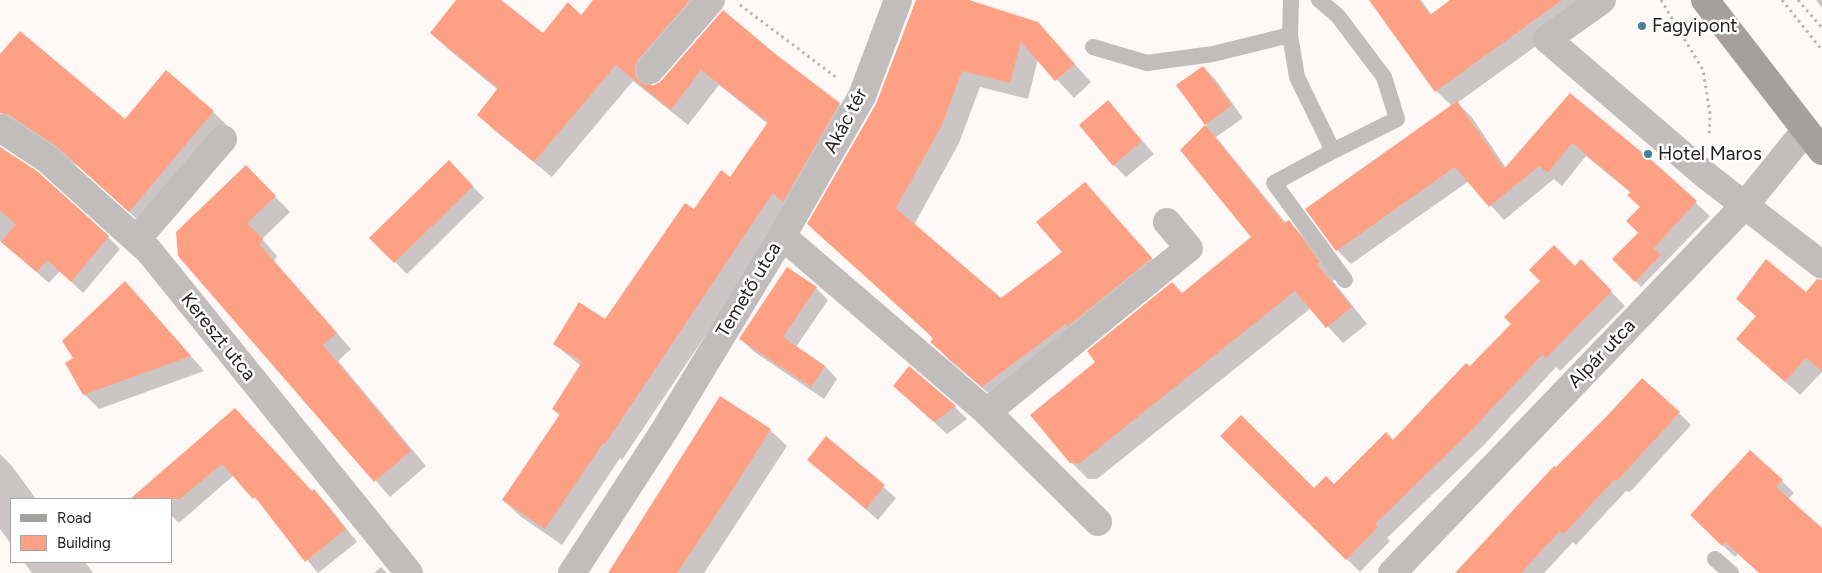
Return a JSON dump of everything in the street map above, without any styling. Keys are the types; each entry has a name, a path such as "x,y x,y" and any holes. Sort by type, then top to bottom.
{"street":[{"path":"650,70 711,0"},
{"name":"Akác tér","path":"782,236 862,96 898,0"},
{"path":"1602,0 1547,39 1708,177 1822,265"},
{"path":"1705,0 1822,151"},
{"name":"Kereszt utca","path":"0,128 48,159 149,251 409,573"},
{"name":"Alpár utca","path":"1392,573 1745,204 1805,130"},
{"path":"137,239 223,139"},
{"path":"987,412 1189,248 1167,222"},
{"name":"Temető utca","path":"572,573 664,431 782,236 987,412 1098,522"}],"lane":[{"path":"1291,0 1290,35 1297,78 1333,151"},
{"path":"1319,0 1338,16 1384,77 1397,119 1274,183 1345,280"},
{"path":"1093,47 1147,63 1213,54 1290,35"},
{"path":"1715,559 1731,573"}],"path":[{"path":"734,0 862,96"},
{"path":"1661,0 1703,70 1710,114 1708,177"},
{"path":"1782,0 1822,50"},
{"path":"1798,0 1822,28"}],"building":[{"path":"456,0 501,0 543,33 568,2 581,15 593,0 690,0 638,60 635,67 635,75 640,82 647,85 655,85 661,81 723,10 778,56 840,103 783,202 773,193 605,444 603,443 545,529 502,500 560,414 552,409 582,362 553,344 579,302 605,319 685,203 694,209 721,170 730,177 768,122 701,70 671,110 616,65 534,162 477,115 498,88 430,33"},
{"path":"916,0 969,0 1038,22 1075,64 1055,81 1021,42 1010,83 962,71 942,125 896,208 1001,298 1062,252 1036,222 1085,182 1152,258 1067,327 1066,324 982,387 930,342 933,339 927,332 807,224 876,104"},
{"path":"1369,0 1419,0 1430,15 1450,0 1562,0 1435,92"},
{"path":"20,31 125,119 166,70 214,111 129,212 56,146 9,115 0,113 0,54"},
{"path":"1203,66 1232,105 1205,125 1176,85"},
{"path":"1570,93 1656,164 1697,201 1654,248 1626,221 1640,207 1627,195 1631,192 1572,143 1548,173 1539,166 1489,207 1455,167 1336,251 1305,209 1457,101 1504,169"},
{"path":"1108,100 1142,141 1113,166 1079,125"},
{"path":"1205,125 1284,223 1289,220 1320,262 1317,264 1352,307 1326,328 1295,291 1080,463 1070,463 1030,415 1095,362 1087,351 1172,282 1182,293 1251,237 1180,150"},
{"path":"0,147 37,171 109,236 71,282 47,260 37,272 1,242 16,224 0,211"},
{"path":"449,160 473,186 394,263 369,238"},
{"path":"246,165 276,196 247,223 263,239 260,245 337,333 323,345 411,451 374,482 178,256 176,232"},
{"path":"1638,233 1661,255 1635,282 1612,259"},
{"path":"1554,245 1575,266 1581,259 1612,291 1546,358 1542,355 1469,433 1375,524 1378,527 1346,560 1220,436 1241,415 1314,488 1326,476 1334,484 1386,432 1393,440 1466,363 1470,366 1511,324 1504,317 1540,281 1529,270"},
{"path":"1766,259 1806,292 1817,279 1822,280 1822,371 1806,358 1785,382 1736,339 1756,316 1736,299"},
{"path":"787,267 817,287 783,337 825,366 811,387 739,339"},
{"path":"125,281 191,356 83,395 65,363 73,358 62,341"},
{"path":"909,366 956,406 934,422 893,386"},
{"path":"1642,378 1680,412 1618,480 1614,480 1564,534 1560,531 1521,573 1455,573 1554,466 1556,467 1607,416"},
{"path":"720,396 771,429 728,497 677,573 608,573"},
{"path":"235,408 312,491 314,489 346,529 305,562 255,497 253,499 222,464 180,499 131,498"},
{"path":"826,436 885,485 866,509 807,460"},
{"path":"1750,450 1783,480 1776,487 1822,528 1822,573 1759,573 1725,542 1722,546 1690,515"}],"place":[{"name":"Fagyipont","path":"1642,26"},
{"name":"Hotel Maros","path":"1648,154"}]}
